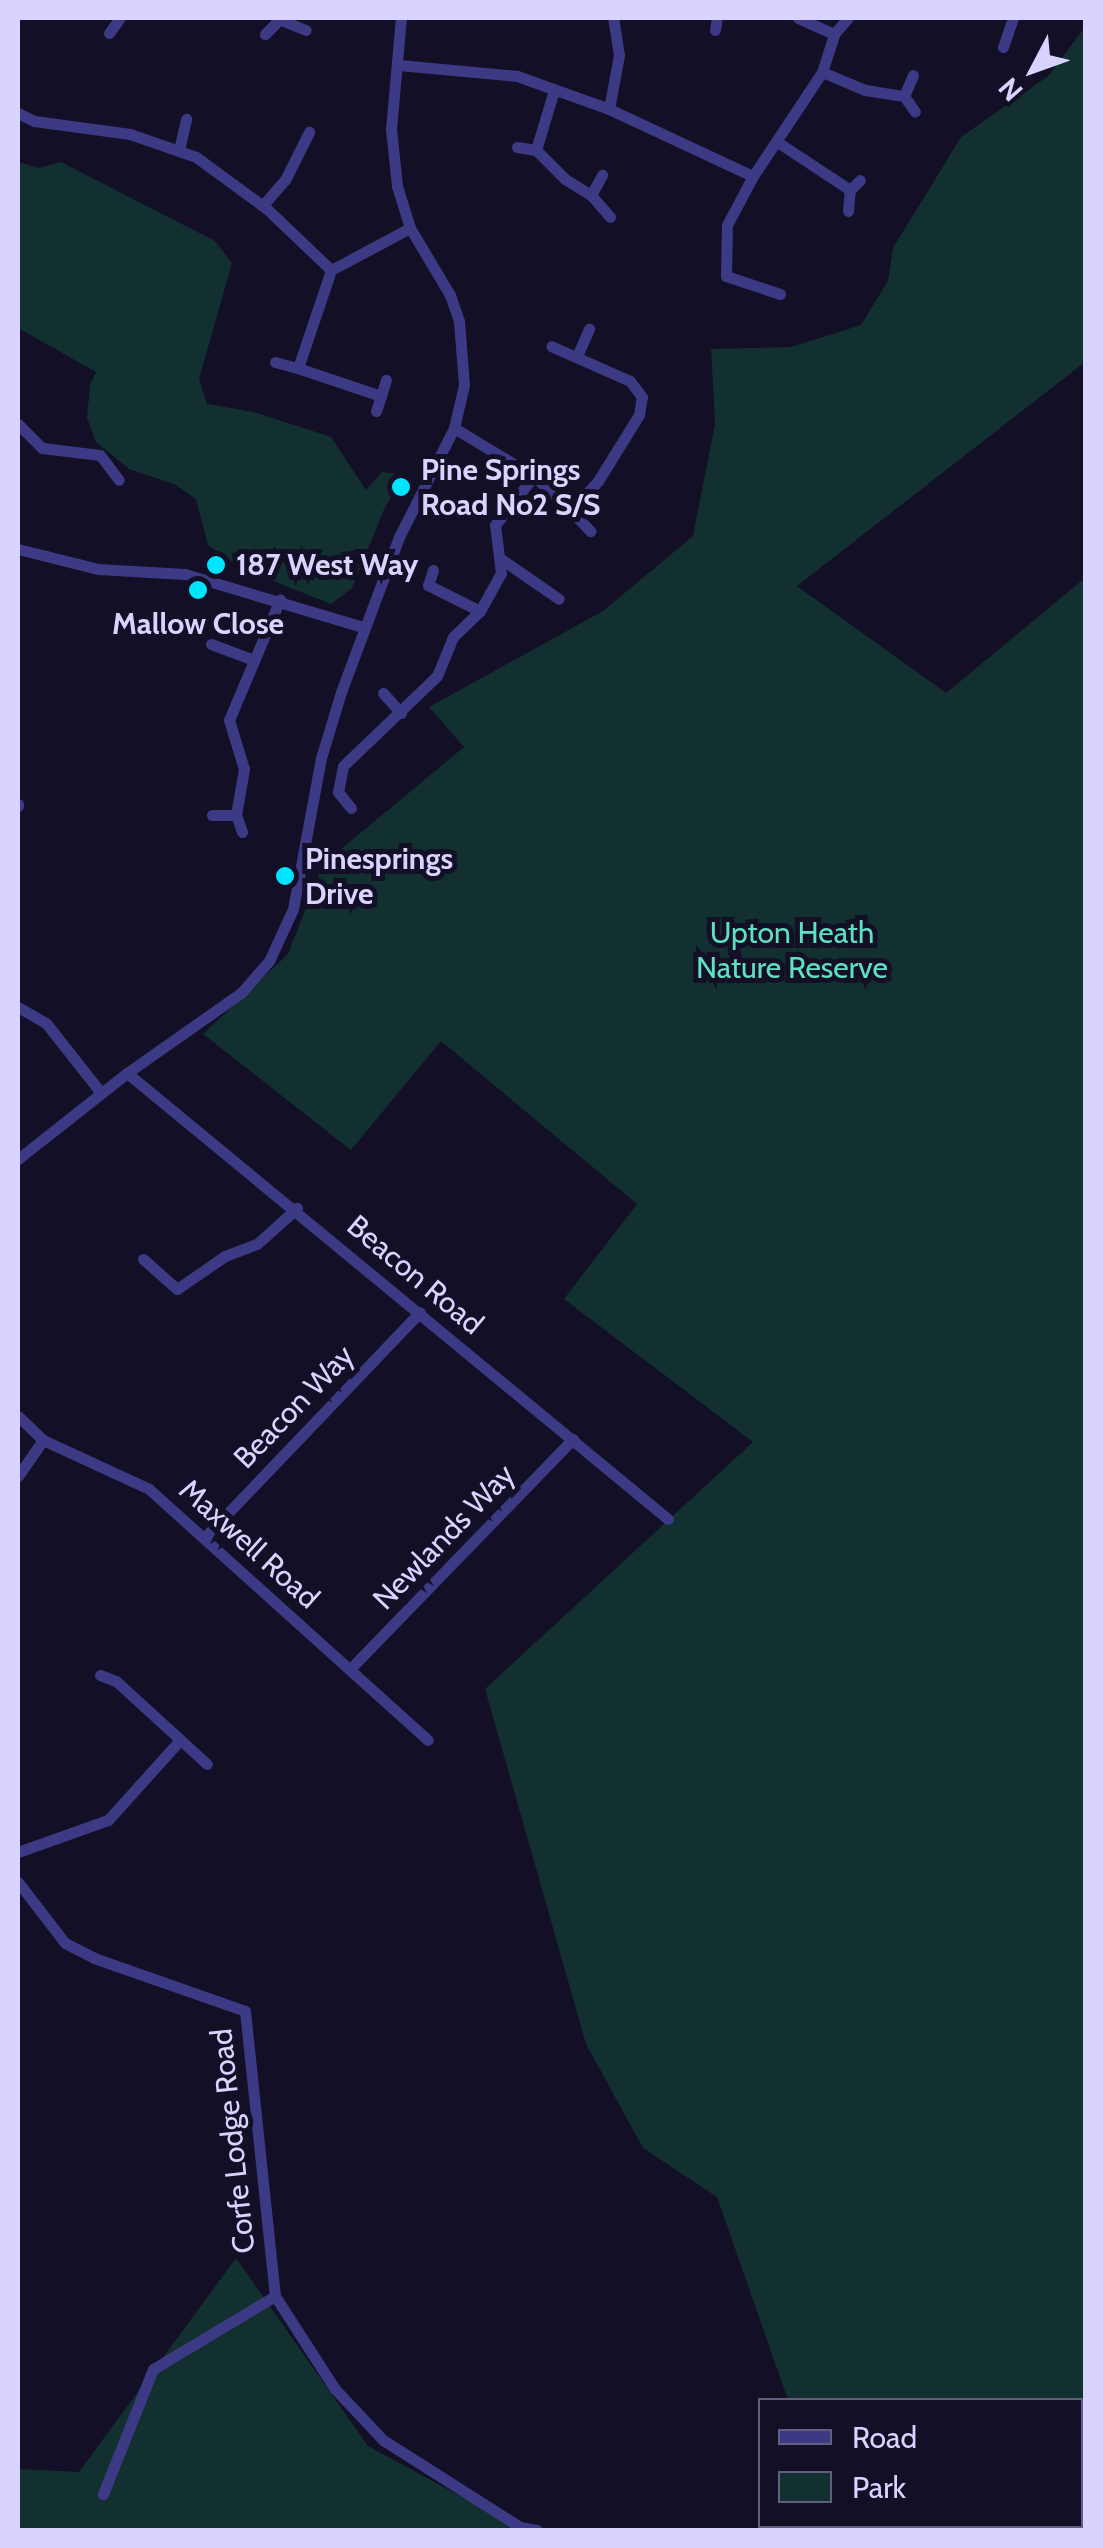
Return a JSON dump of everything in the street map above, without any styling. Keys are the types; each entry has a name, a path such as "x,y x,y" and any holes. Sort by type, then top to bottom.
{"street":[{"path":"109,33 120,18"},
{"path":"18,1159 127,1073 240,993 274,952 293,910 321,758 363,626 399,537 454,428 464,386 459,321 450,294 410,228 392,157 401,18"},
{"path":"609,108 619,56 613,18"},
{"path":"798,18 834,34"},
{"path":"726,276 727,224 753,176 779,143 822,72 834,34 848,18"},
{"path":"1003,47 1014,18"},
{"path":"265,34 278,19 306,30"},
{"path":"398,65 517,76 609,108 753,176"},
{"path":"822,72 866,90 904,96 915,112"},
{"path":"904,96 913,75"},
{"path":"536,150 554,90"},
{"path":"18,114 34,121 130,134 179,150 228,176 331,270"},
{"path":"179,150 186,119"},
{"path":"263,205 285,180 309,132"},
{"path":"779,143 850,190"},
{"path":"517,147 536,150 565,179 591,195 610,216"},
{"path":"591,195 602,175"},
{"path":"848,211 850,190 860,180"},
{"path":"298,368 331,270 410,228"},
{"path":"714,284 726,276"},
{"path":"726,276 780,294"},
{"path":"577,356 589,329"},
{"path":"551,346 630,381 642,397 639,415 598,482 571,511"},
{"path":"275,362 381,396"},
{"path":"376,410 386,380"},
{"path":"18,424 42,448 100,455 119,480"},
{"path":"454,428 534,476 590,530"},
{"path":"351,808 338,792 343,766 438,676 449,642 480,611 498,580 501,559 494,530 534,476"},
{"path":"18,549 98,569 185,574 363,626"},
{"path":"501,559 559,599"},
{"path":"434,570 428,585 480,611"},
{"path":"242,832 236,815 244,769 229,720 280,599"},
{"path":"211,644 254,660"},
{"path":"383,693 400,713"},
{"path":"212,815 236,815"},
{"path":"18,1007 46,1023 101,1093"},
{"name":"Beacon Road","path":"127,1073 297,1208 668,1518"},
{"path":"143,1259 177,1289 225,1256 257,1244 297,1208"},
{"name":"Beacon Way","path":"205,1537 420,1312"},
{"name":"Maxwell Road","path":"18,1416 43,1440 148,1489 428,1740"},
{"path":"18,1476 43,1440"},
{"name":"Newlands Way","path":"351,1668 572,1440"},
{"path":"100,1675 116,1680 207,1764"},
{"path":"18,1852 108,1820 180,1740"},
{"name":"Corfe Lodge Road","path":"18,1882 64,1943 94,1958 245,2010 275,2296 336,2388 383,2440 520,2527 537,2530"},
{"path":"103,2494 153,2369 275,2296"}],"green space":[{"name":"Upton Heath Nature Reserve","path":"1085,27 1085,362 797,586 946,693 1085,578 1085,2530 888,2530 1083,2528 1083,2398 787,2398 717,2197 643,2148 586,2044 485,1689 753,1442 564,1299 637,1204 441,1041 351,1150 203,1034 288,954 323,864 464,747 429,707 603,611 693,536 715,424 711,349 791,347 861,325 888,281 893,248 961,137 1048,76"},
{"path":"18,162 39,168 61,162 215,241 232,263 199,379 207,404 254,412 331,437 366,490 382,472 397,474 402,481 385,507 352,588 331,604 241,568 208,545 196,499 174,484 129,469 96,442 87,418 90,385 96,372 18,328"},
{"path":"236,2258 368,2446 523,2530 18,2530 18,2469 79,2472"}],"place":[{"name":"Pine Springs Road No2 S/S","path":"401,487"},
{"name":"187 West Way","path":"216,565"},
{"name":"Mallow Close","path":"198,590"},
{"name":"Pinesprings Drive","path":"285,876"}]}
